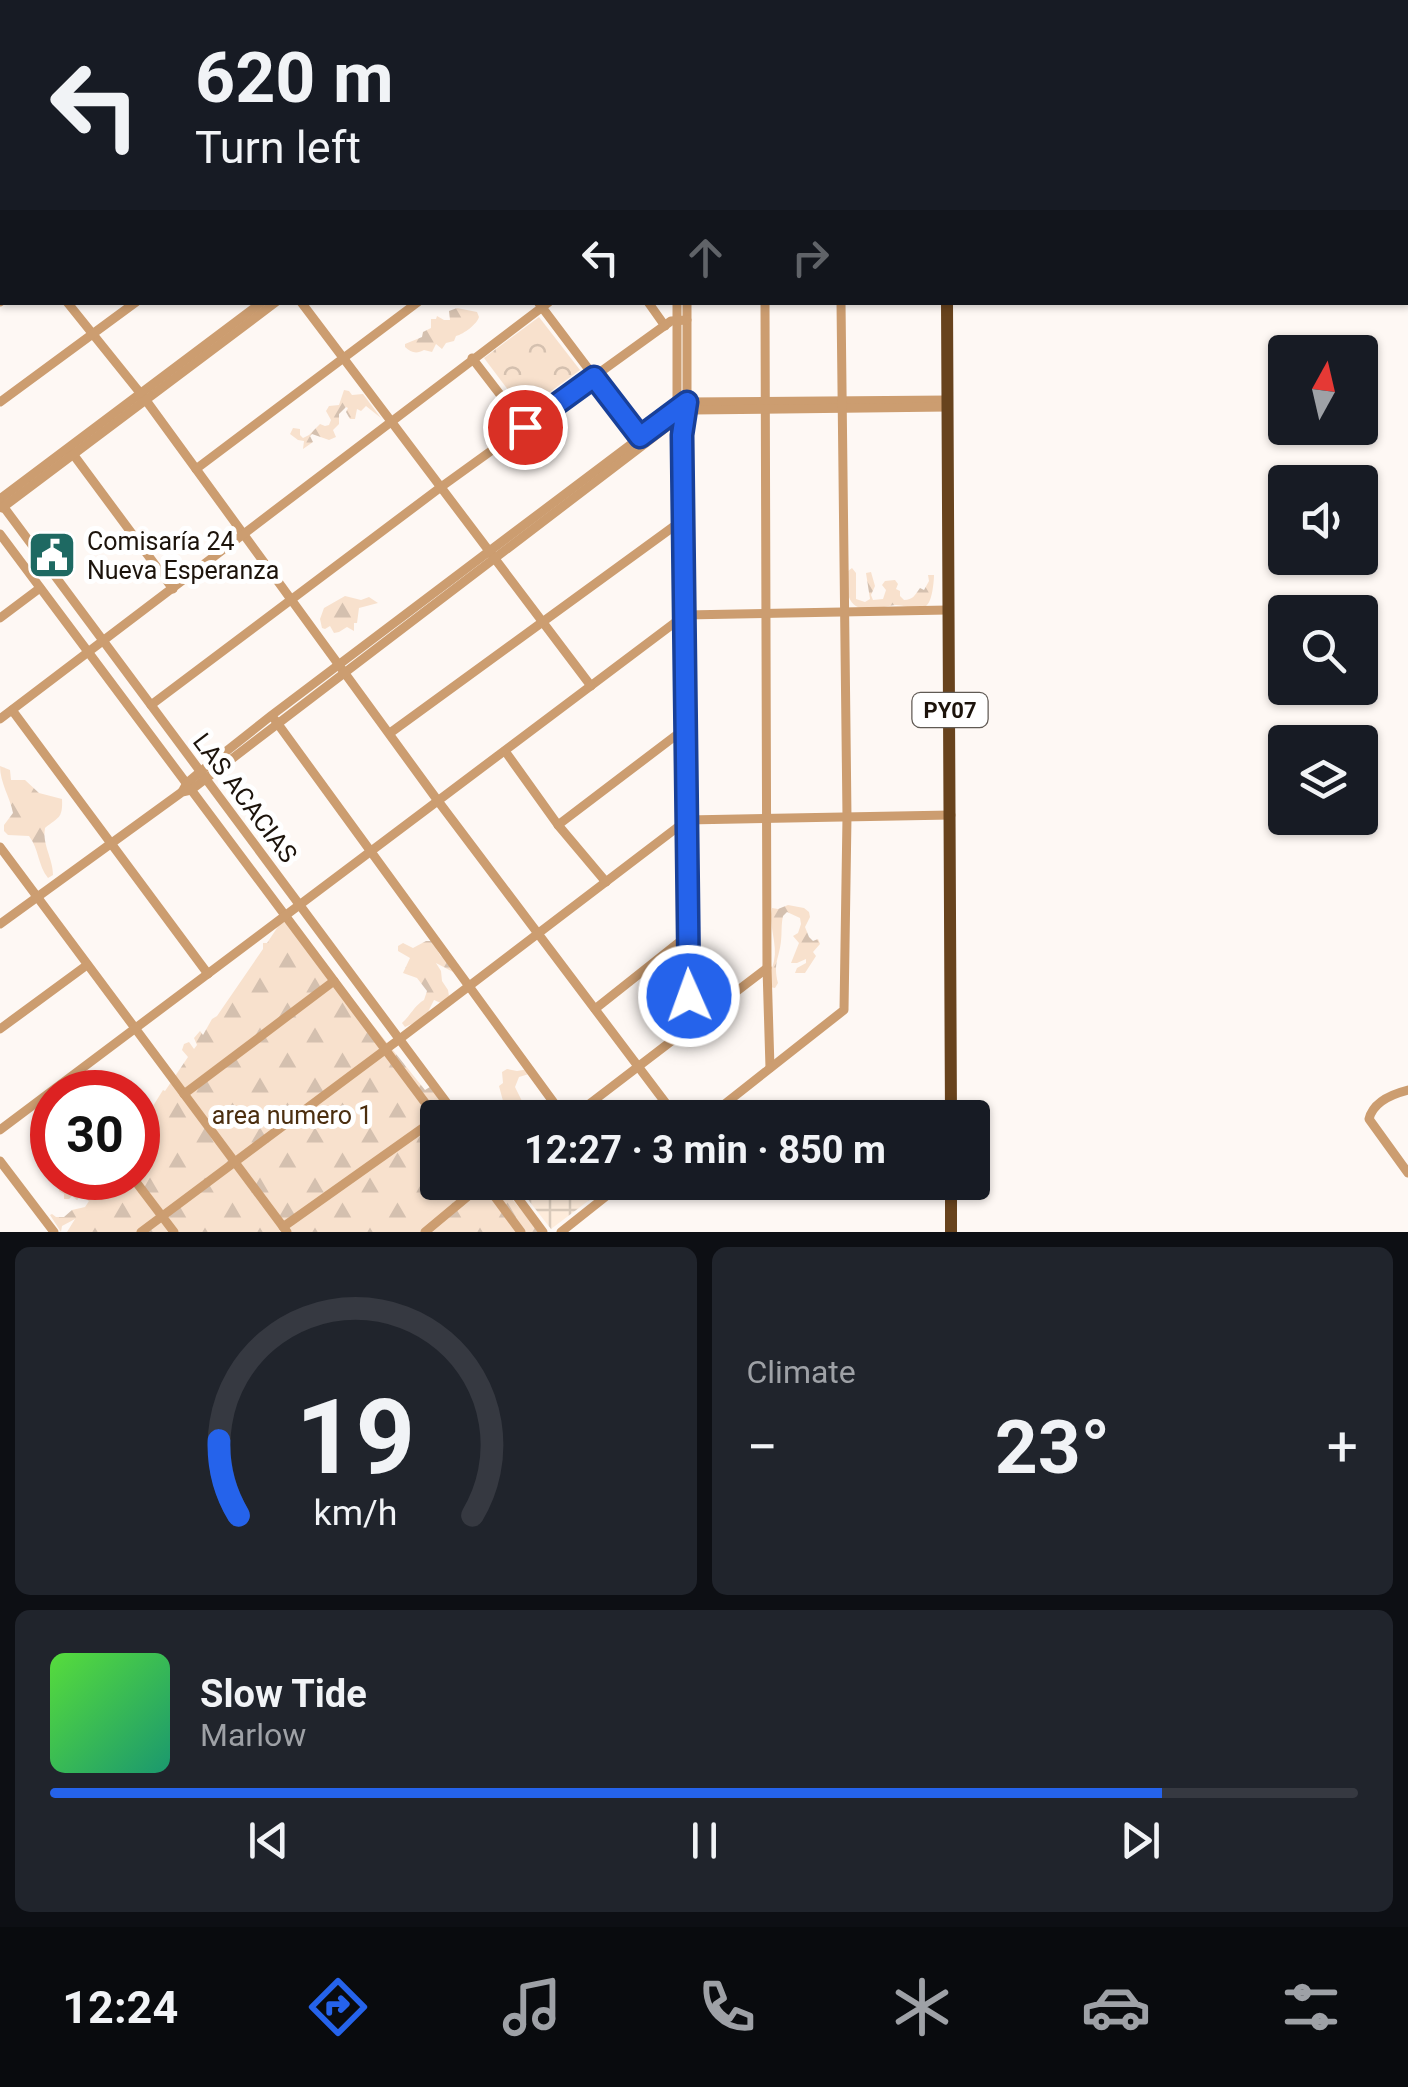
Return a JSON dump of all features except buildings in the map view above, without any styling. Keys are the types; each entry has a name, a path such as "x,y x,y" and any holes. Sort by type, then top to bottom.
{"highway":[{"name":"PY07","path":"948,305 951,1100"},
{"path":"952,1200 952,1232"}],"street":[{"path":"68,305 143,396 438,801 664,1100"},
{"path":"0,402 132,305"},
{"path":"1,504 258,305"},
{"path":"143,396 272,305"},
{"path":"302,305 591,686"},
{"path":"196,469 414,305"},
{"path":"0,719 542,305"},
{"path":"544,305 643,441"},
{"path":"650,305 665,326"},
{"path":"678,305 687,402 679,415"},
{"path":"686,305 682,320 679,415 684,520 690,1027"},
{"path":"765,305 766,968 770,1068"},
{"path":"730,1100 844,1010 847,817 841,305"},
{"path":"151,706 440,488 665,326 682,320"},
{"path":"473,359 525,427"},
{"path":"687,402 948,403"},
{"path":"0,924 187,788 679,415 694,410 766,404"},
{"path":"70,451 172,590"},
{"name":"LAS ACACIAS","path":"1,504 445,1100"},
{"path":"390,733 684,520"},
{"name":"LAS ACACIAS","path":"0,534 422,1100"},
{"path":"0,618 40,588"},
{"path":"79,1070 685,615 948,610"},
{"path":"12,710 208,974"},
{"path":"274,719 555,1100"},
{"path":"558,825 687,728"},
{"path":"504,751 606,882"},
{"path":"141,1232 688,820 951,815"},
{"path":"0,847 285,1229 420,1131"},
{"path":"595,1009 688,936"},
{"path":"0,1029 87,965"},
{"path":"592,1100 766,968"},
{"path":"184,1094 334,981"},
{"path":"1408,1090 1376,1106 1369,1119 1408,1174"},
{"path":"0,1130 30,1107"},
{"path":"0,1162 54,1232"},
{"path":"150,1200 174,1232"},
{"path":"425,1232 464,1200"},
{"path":"497,1200 521,1232"},
{"path":"519,1200 543,1232"},
{"path":"560,1232 601,1200"}],"shaded area":[{"path":"528,1200 589,1200 551,1229"}],"green space":[{"path":"457,308 477,312 479,317 454,341 442,349 436,344 432,352 414,352 405,347 431,328 431,319 437,316 450,320 449,311"},
{"path":"539,317 580,370 524,411 484,358"},
{"path":"344,390 352,395 363,394 381,418 366,406 361,411 357,409 355,419 350,419 346,407 333,430 336,437 329,440 312,434 313,442 303,449 304,441 290,434 293,428 300,429 303,438 320,424 329,425 331,420 326,411 329,406 339,405"},
{"path":"852,568 856,573 856,599 870,599 866,573 871,572 873,600 883,599 885,581 895,580 900,596 910,599 920,588 924,590 928,575 934,575 930,600 920,608 857,607 848,593 848,571"},
{"path":"345,596 361,600 369,597 378,603 359,608 354,631 347,627 334,633 330,626 322,628 324,608"},
{"path":"0,766 10,770 11,780 25,780 39,793 62,799 60,814 45,828 53,875 48,878 29,836 8,835 4,831 13,813"},
{"path":"788,905 809,912 805,927 809,937 813,941 818,939 820,944 805,973 795,973 806,959 791,963 799,943 793,936 801,924 800,918 787,912 782,919 775,988 769,982 775,955 772,908"},
{"name":"area numero 1","path":"285,916 425,1090 430,1087 440,1100 420,1100 420,1200 513,1200 539,1232 67,1232 75,1219 62,1226 61,1232 50,1215 64,1217 85,1207 87,1200 160,1200 160,1095 188,1057 182,1050 184,1044 189,1042 194,1049 194,1038 200,1031 203,1035 263,949 263,943 267,943"},
{"path":"432,941 453,966 453,972 436,963 449,996 443,1004 434,1000 425,1018 405,1027 402,1023 424,1000 427,991 417,978 403,973 410,958 398,951 398,946 403,943 413,948"},
{"path":"529,1069 529,1074 519,1077 515,1087 522,1100 503,1100 499,1086 503,1083 502,1072"}],"place":[{"name":"Comisaría 24 Nueva Esperanza","path":"52,555"}],"route":[{"path":"525,427 594,377 640,437 687,402 682,435 689,996"}]}
